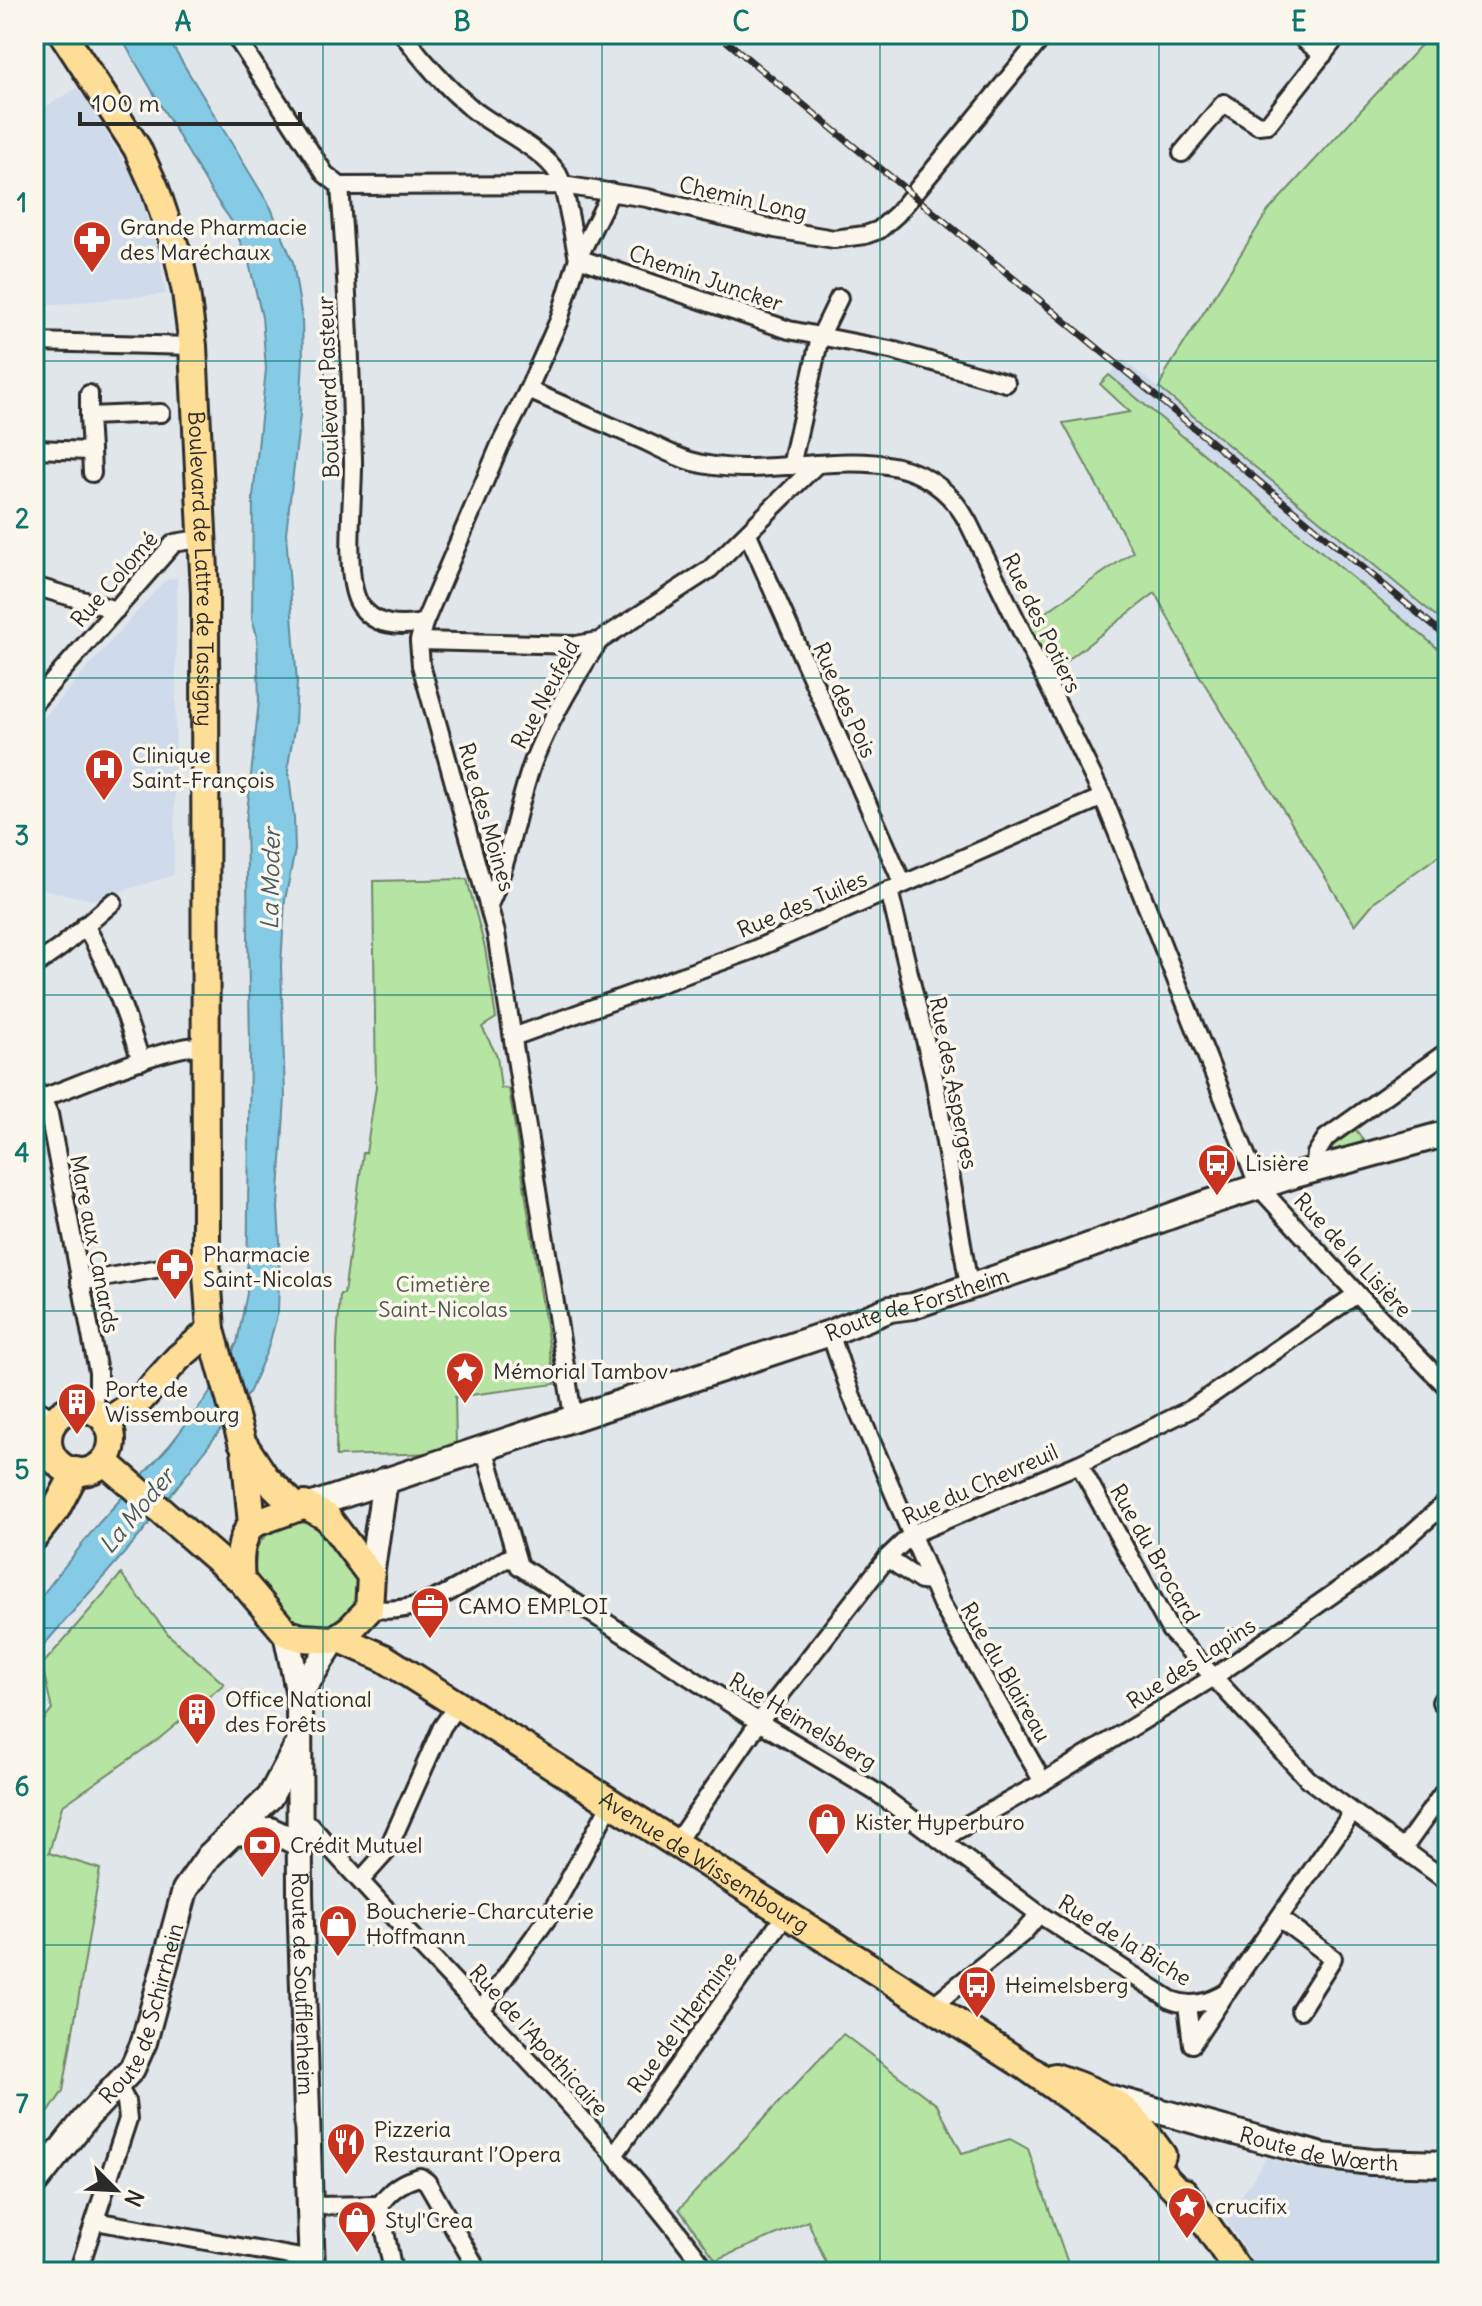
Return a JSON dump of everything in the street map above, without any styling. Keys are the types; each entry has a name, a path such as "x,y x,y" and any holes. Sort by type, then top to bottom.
{"main road":[{"name":"Boulevard de Lattre de Tassigny","path":"63,34 137,148 155,188 179,259 193,346 205,538 206,1260 214,1341 244,1445"},
{"path":"98,1416 111,1442 104,1461 86,1471 76,1471 57,1462 51,1453 43,1417 69,1409 98,1416 141,1399 178,1358 214,1341"},
{"path":"244,1445 265,1477 303,1507 327,1517 371,1576 370,1608 384,1658"},
{"path":"241,1580 241,1547 249,1528 244,1445"},
{"path":"104,1461 241,1580 286,1633 302,1638 336,1639 370,1608"},
{"path":"34,1537 56,1509 76,1471"},
{"path":"189,1534 249,1528 303,1507"},
{"name":"Avenue de Wissembourg","path":"336,1639 384,1658 1025,2066 1072,2100 1091,2107 1146,2140"},
{"name":"Avenue de Wissembourg","path":"1025,2066 1108,2097 1146,2140 1239,2272"}],"street":[{"path":"234,34 325,174 340,186"},
{"name":"Rue des Moines","path":"403,34 419,56 471,108 550,163 562,185 578,258"},
{"name":"Chemin Long","path":"340,186 562,185 611,192 822,238 844,239 865,235 879,230 897,214 1045,34"},
{"path":"1297,34 1323,55"},
{"path":"1182,153 1224,103 1258,125 1268,124 1339,34"},
{"name":"Boulevard Pasteur","path":"340,186 354,463 351,583 361,606 378,620 397,626 424,623"},
{"name":"Rue des Moines","path":"573,1416 489,905 421,665 419,641 500,445 559,320 578,258 611,192"},
{"name":"Chemin Juncker","path":"578,258 789,330 895,351 1006,383"},
{"path":"791,466 820,337 839,298"},
{"path":"34,342 193,346"},
{"name":"Rue des Potiers","path":"528,390 689,461 725,468 868,463 902,466 935,481 953,498 969,524 1103,797 1259,1187"},
{"path":"89,394 92,473"},
{"path":"89,416 161,413"},
{"path":"34,449 91,451"},
{"name":"Rue Neufeld","path":"419,641 576,645 599,641 698,578 748,534 816,465"},
{"name":"Rue des Pois","path":"748,534 896,887"},
{"name":"Rue Colomé","path":"34,703 174,543 205,538"},
{"path":"34,586 116,610"},
{"name":"Rue Neufeld","path":"489,905 507,859 533,763 566,693 599,641"},
{"name":"Rue des Tuiles","path":"513,1037 753,950 1103,797"},
{"name":"Rue des Asperges","path":"896,887 934,1077 969,1286"},
{"path":"34,966 113,902"},
{"path":"85,925 106,962 141,1061"},
{"path":"38,1093 204,1045"},
{"path":"1314,1170 1316,1154 1326,1138 1448,1051"},
{"name":"Mare aux Canards","path":"38,1093 49,1114 99,1379 96,1398 98,1416"},
{"name":"Route de Forstheim","path":"303,1507 830,1333 890,1309 913,1306 1259,1187 1448,1133"},
{"name":"Rue de la Lisière","path":"1259,1187 1448,1388"},
{"path":"80,1282 206,1260"},
{"name":"Rue du Chevreuil","path":"675,1844 759,1722 887,1558 912,1534 1079,1464 1191,1409 1357,1294"},
{"name":"Rue du Blaireau","path":"830,1333 851,1394 941,1603 1043,1782"},
{"path":"370,1608 395,1611 424,1605 506,1559 516,1560 484,1448"},
{"name":"Rue du Brocard","path":"1079,1464 1170,1630 1308,1779 1448,1882"},
{"path":"371,1576 385,1480"},
{"name":"Rue des Lapins","path":"944,1842 954,1832 1043,1782 1214,1677 1383,1559 1448,1501"},
{"path":"887,1558 921,1581 932,1582"},
{"name":"Rue Heimelsberg","path":"516,1560 526,1573 759,1722 879,1794 1039,1914"},
{"name":"Route de Soufflenheim","path":"286,1633 299,1695 312,2266"},
{"path":"299,1695 336,1639"},
{"path":"1448,1691 1441,1702 1448,1707"},
{"path":"361,1880 387,1851 442,1727 457,1705"},
{"name":"Route de Schirrhein","path":"34,2184 86,2118 132,2069 144,2042 185,1890 209,1856 270,1797 298,1743"},
{"path":"1403,1849 1448,1786"},
{"path":"482,2009 549,1916 611,1803"},
{"path":"257,1808 300,1825"},
{"name":"Rue de la Biche","path":"1187,2005 1192,2044 1352,1813"},
{"path":"233,1833 300,1825"},
{"name":"Rue de l'Apothicaire","path":"300,1825 311,1826 482,2009 664,2212 708,2272"},
{"name":"Rue de l'Hermine","path":"614,2155 786,1914"},
{"path":"931,2007 1023,1933 1039,1914"},
{"name":"Rue de la Biche","path":"1039,1914 1171,2000 1187,2005 1203,2003 1227,1992"},
{"path":"1279,1918 1333,1958 1300,2010"},
{"path":"78,2272 128,2119 126,2101 118,2086"},
{"name":"Route de Wœrth","path":"1108,2097 1322,2156 1371,2162 1448,2164"},
{"path":"1180,2117 1164,2137 1162,2150 1146,2140 1180,2117"},
{"path":"393,2272 380,2205 387,2194 410,2179 420,2177 427,2182 479,2272"},
{"path":"310,2206 380,2205"},
{"path":"95,2221 312,2266"}],"shaded area":[{"path":"78,88 129,170 160,258 166,294 38,306 34,333 34,187 42,181 34,169 34,113"},
{"path":"1123,359 1448,626 1448,657 1109,375"},
{"name":"Clinique Saint-François","path":"177,577 174,875 92,900 34,887 34,729 164,581"},
{"path":"1267,2157 1297,2167 1374,2176 1448,2177 1448,2272 1260,2272 1226,2220"}],"green space":[{"path":"1431,34 1448,34 1448,626 1159,388 1166,372 1268,211"},
{"path":"1109,375 1448,657 1448,849 1375,901 1355,925 1199,675 1155,593 1051,673 1027,625 1133,552 1063,423 1130,412 1100,384"},
{"name":"Cimetière Saint-Nicolas","path":"467,879 485,948 496,1018 482,1027 497,1056 501,1088 509,1089 555,1384 455,1397 456,1447 440,1453 336,1456 340,1294 344,1294 363,1153 366,1153 376,1087 373,881"},
{"path":"1353,1125 1364,1142 1362,1145 1328,1154 1328,1146"},
{"path":"294,1521 317,1525 324,1531 358,1578 355,1603 343,1617 327,1626 313,1628 294,1624 258,1583 254,1560 260,1543 273,1530"},
{"path":"121,1574 169,1635 224,1684 160,1738 62,1806 49,1853 100,1869 63,2091 34,2134 34,1732 52,1710 42,1665"},
{"path":"843,2034 937,2105 962,2153 1010,2139 1028,2149 1071,2272 796,2272 826,2263 808,2221 716,2260 679,2209"}],"water":[{"name":"La Moder","path":"119,34 165,34 271,208 293,262 302,319 300,415 286,533 297,683 288,766 295,850 285,900 281,965 285,1097 278,1208 278,1312 268,1348 250,1391 141,1534 34,1656 36,1603 98,1524 169,1446 209,1394 237,1343 247,1293 250,1046 246,822 259,701 257,636 252,618 253,497 266,369 262,317 249,263 232,222"}],"railway":[{"path":"718,34 1448,638"}],"place":[{"name":"Grande Pharmacie des Maréchaux","path":"92,274"},
{"name":"Clinique Saint-François","path":"104,802"},
{"name":"Lisière","path":"1217,1197"},
{"name":"Pharmacie Saint-Nicolas","path":"175,1301"},
{"name":"Mémorial Tambov","path":"465,1405"},
{"name":"Porte de Wissembourg","path":"77,1436"},
{"name":"CAMO EMPLOI","path":"430,1640"},
{"name":"Office National des Forêts","path":"197,1746"},
{"name":"Kister Hyperburo","path":"827,1856"},
{"name":"Crédit Mutuel","path":"262,1879"},
{"name":"Boucherie-Charcuterie Hoffmann","path":"338,1958"},
{"name":"Heimelsberg","path":"977,2019"},
{"name":"Pizzeria Restaurant l’Opera","path":"346,2176"},
{"name":"crucifix","path":"1187,2240"},
{"name":"Styl'Crea","path":"357,2254"}]}
